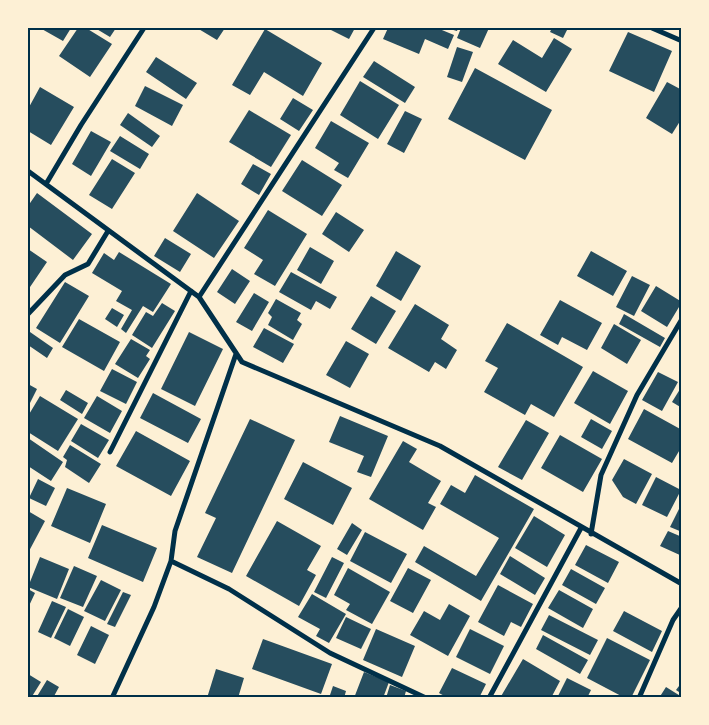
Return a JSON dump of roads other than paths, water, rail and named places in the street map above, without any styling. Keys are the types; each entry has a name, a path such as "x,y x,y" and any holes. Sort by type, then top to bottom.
{"street":[{"path":"46,184 81,125 144,28"},
{"path":"199,297 374,28"},
{"path":"652,28 682,41"},
{"path":"28,171 199,297 242,362 440,446 591,534 682,584"},
{"path":"28,314 66,275 88,264 108,231"},
{"path":"110,452 191,291"},
{"path":"591,534 601,475 637,395 682,319"},
{"path":"112,698 154,607 172,561 175,531 236,354"},
{"path":"489,698 581,528"},
{"path":"172,561 229,589 330,653 426,698"},
{"path":"639,698 673,620 682,607"}]}
